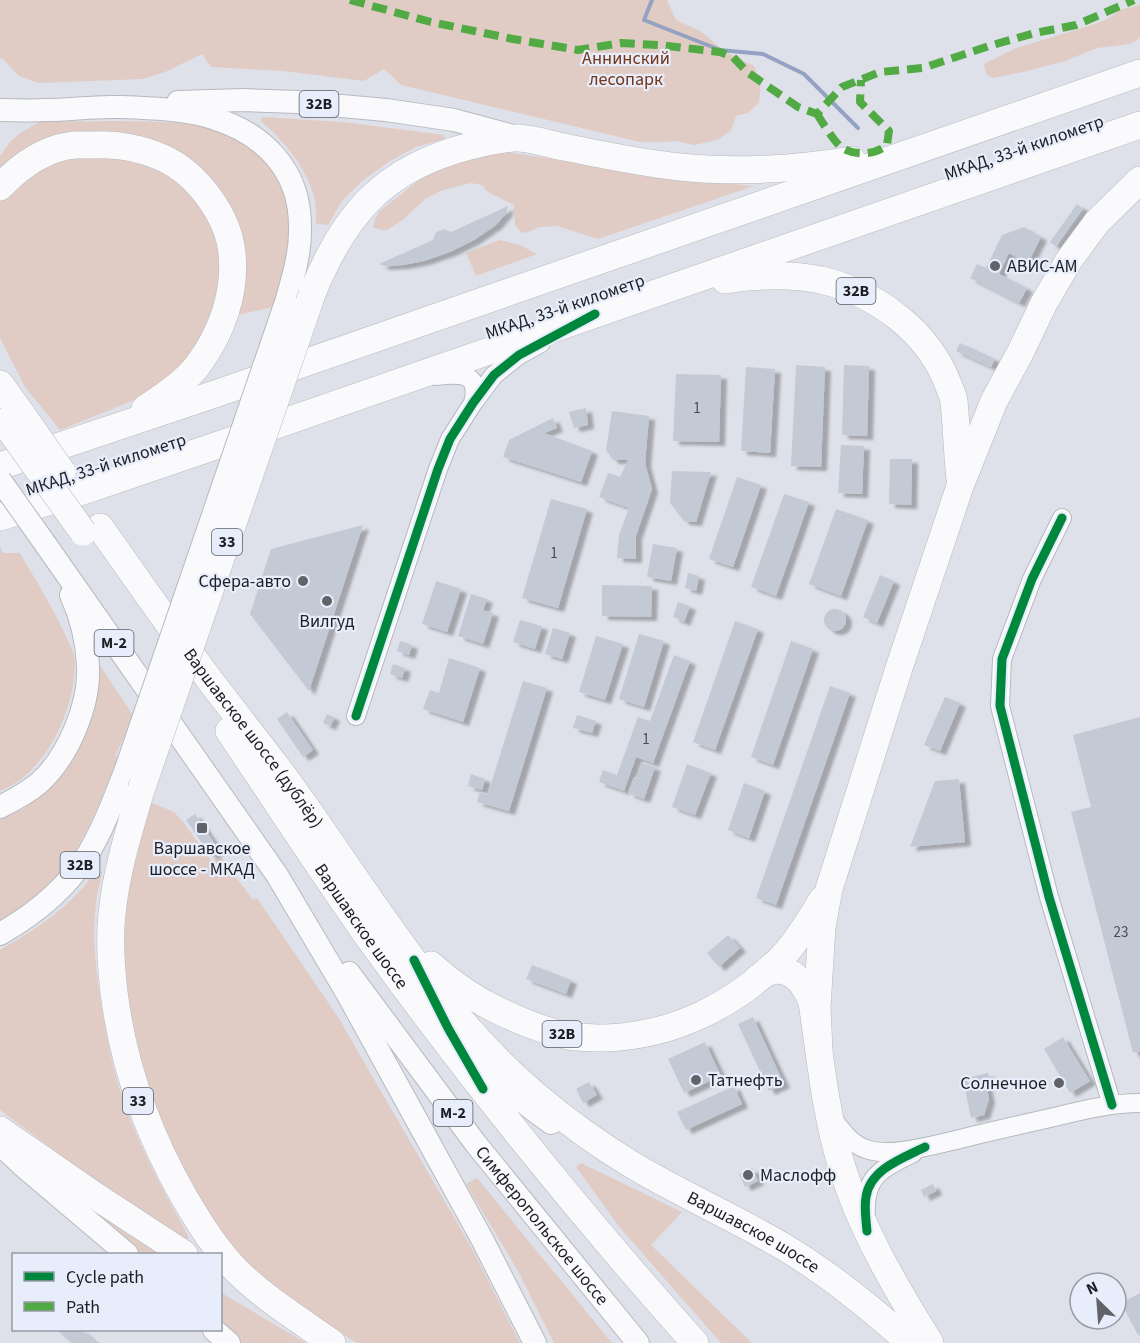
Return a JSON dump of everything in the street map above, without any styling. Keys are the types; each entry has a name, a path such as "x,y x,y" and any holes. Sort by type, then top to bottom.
{"highway":[{"name":"МКАД, 33-й километр","path":"0,466 1140,73"},
{"name":"МКАД, 33-й километр","path":"0,518 1140,125"},
{"name":"32B","path":"518,137 642,162 721,170 822,165 887,155 939,143"},
{"name":"33","path":"221,1253 205,1232 171,1175 139,1102 121,1037 110,944 116,886 129,830 134,779 312,294 322,269 337,242 353,217 373,196 396,178 421,163 451,151 518,137"},
{"path":"0,188 15,172 42,154 72,146 105,145 135,148 164,158 188,175 208,194 224,222 232,253 232,284 226,311 214,340 197,366 172,391 141,412 76,441"},
{"path":"819,1050 817,1007 821,936 829,889 960,486 994,401 1049,295 1097,222 1140,180"},
{"name":"32B","path":"625,304 692,285 748,277 786,276 821,280 857,292 884,307 911,328 930,350 944,374 954,401 960,486"},
{"path":"0,384 9,418"},
{"name":"Варшавское шоссе","path":"9,418 92,530 215,709 377,930"},
{"name":"32B","path":"377,930 484,1004 514,1018 565,1035 594,1038 620,1037 673,1027 729,1001 783,956 804,929 829,889"},
{"path":"377,930 414,960 470,1031 504,1066 573,1126 634,1166"},
{"name":"М-2","path":"377,930 483,1089 568,1197 695,1343"},
{"path":"756,980 770,972 783,970 798,978 807,989 812,1002 828,1113 841,1164 867,1231 930,1343"},
{"path":"0,1130 182,1253"},
{"name":"Варшавское шоссе","path":"634,1166 786,1248 822,1272 910,1343"},
{"name":"33","path":"222,1254 261,1292 332,1343"},
{"name":"33","path":"222,1280 332,1343"}],"main road":[{"path":"1114,82 1140,66"},
{"name":"32B","path":"115,107 203,100 297,102 386,110 454,120 518,137"},
{"path":"0,110 115,107"},
{"name":"32B","path":"0,934 34,913 72,876 134,779 286,302 299,249 299,206 293,184 282,164 265,145 241,129 212,118 173,110 115,107"},
{"name":"М-2","path":"0,480 277,875"},
{"path":"0,807 20,798 40,782 57,761 80,718 86,692 88,668 86,641 78,612 46,545"},
{"path":"277,875 348,995 482,1239 535,1343"},
{"name":"Симферопольское шоссе","path":"277,875 476,1144 638,1343"},
{"name":"Варшавское шоссе","path":"377,930 448,1028 500,1084 533,1111 575,1138 634,1166"},
{"path":"0,1144 126,1253"},
{"path":"216,1331 229,1343"}],"street":[{"path":"356,716 450,439 494,375 519,355 595,314"},
{"path":"381,388 454,374 466,376 474,383 476,393 473,403"},
{"path":"1062,518 1032,579 1002,659 1000,706 1049,897 1112,1105"},
{"path":"414,960 448,1028 483,1089"},
{"path":"828,1113 855,1143 866,1149 884,1152 925,1147 1077,1111 1140,1103"},
{"path":"867,1231 866,1197 872,1180 888,1166 925,1147"}],"green space":[{"name":"Аннинский лесопарк","path":"0,0 667,0 676,20 702,32 724,51 754,66 761,82 759,102 748,113 736,116 731,131 717,140 694,145 676,141 640,142 401,85 384,69 364,81 283,71 211,67 202,54 165,72 143,79 39,83 19,76 2,58 0,59"},
{"path":"1140,5 1140,38 1130,44 1097,48 1065,61 1023,72 993,78 986,74 984,64 1016,48 1086,27 1105,20 1123,9"},
{"path":"262,117 343,122 445,135 444,139 416,147 390,161 362,181 342,201 328,225 316,224 315,200 307,177 287,147 261,121"},
{"path":"39,122 181,123 205,127 247,144 265,159 283,190 289,208 290,221 286,257 273,307 237,315 243,249 139,138 0,173 0,156 10,142"},
{"path":"506,152 696,181 754,186 598,239 557,226 540,227 522,233 515,225 514,205 488,192 482,185 471,183 443,190 425,199 404,219 387,230 373,227 375,218 381,210 422,178 461,161"},
{"path":"105,154 159,167 201,199 221,251 217,307 189,361 142,397 60,430 25,387 0,338 0,202 45,164 73,155"},
{"path":"499,240 520,245 537,254 476,276 466,253"},
{"path":"0,547 3,553 20,553 63,630 73,652 75,664 73,687 68,706 48,750 27,774 0,791"},
{"path":"97,661 134,717 115,756 118,757 97,809 71,858 43,892 0,923 0,820 23,809 48,791 66,768"},
{"path":"150,802 174,812 212,862 221,857 253,900 257,898 338,1017 470,1245 520,1343 357,1343 271,1285 226,1242 180,1168 140,1067 128,998 123,926 127,891"},
{"path":"97,870 102,873 95,917 95,956 112,1062 139,1141 189,1237 183,1243 151,1222 0,1110 0,950 59,911"},
{"path":"581,1163 682,1212 651,1245 752,1343 721,1343 621,1229 576,1167"},
{"path":"477,1178 612,1343 554,1343 518,1271 466,1184"},
{"path":"95,1206 161,1253 139,1253 92,1210"},
{"path":"222,1293 306,1343 242,1343 222,1326"}],"building":[{"path":"1077,204 1083,208 1055,246 1050,242"},
{"path":"508,206 506,213 496,225 450,252 403,265 379,264 433,240 436,232 444,229 451,232"},
{"name":"АВИС-АМ","path":"1024,227 1041,237 1028,263 1009,253 999,274 1027,288 1019,303 970,278 977,264 986,268 1002,235"},
{"path":"960,343 995,359 991,367 956,351"},
{"path":"796,365 825,367 821,467 791,466"},
{"path":"844,365 869,366 867,436 842,435"},
{"path":"746,367 775,369 770,453 741,451"},
{"path":"676,374 721,375 719,442 673,441"},
{"path":"586,408 588,425 574,428 569,412"},
{"path":"612,411 649,416 645,463 652,489 636,536 636,559 617,558 619,535 629,508 599,497 608,473 620,477 628,460 613,460 606,450"},
{"path":"553,418 557,428 544,433 592,451 581,482 503,457 509,440"},
{"path":"841,445 864,446 862,494 838,493"},
{"path":"890,459 912,459 911,505 889,504"},
{"path":"672,471 711,472 696,522 684,521 670,503"},
{"path":"737,477 761,485 733,567 709,559"},
{"path":"784,494 809,502 776,596 751,587"},
{"path":"551,499 587,509 558,608 522,598"},
{"path":"836,509 868,520 841,596 809,584"},
{"name":"Сфера-авто","path":"363,525 309,691 250,614 271,549"},
{"path":"653,544 677,548 671,581 647,577"},
{"path":"688,573 699,576 696,591 685,588"},
{"path":"880,575 894,581 877,623 863,617"},
{"path":"436,581 461,589 447,632 422,624"},
{"path":"602,585 652,586 651,617 602,616"},
{"path":"471,594 487,599 483,610 493,613 483,644 458,636"},
{"path":"678,602 690,606 684,622 673,617"},
{"path":"835,609 843,612 846,620 843,628 835,631 827,628 824,620 827,612"},
{"path":"520,620 542,626 535,649 513,642"},
{"path":"735,621 758,629 715,750 693,742"},
{"path":"553,628 570,633 562,659 545,654"},
{"path":"639,634 664,641 644,707 619,699"},
{"path":"596,636 623,644 605,700 579,692"},
{"path":"400,641 412,645 409,655 397,651"},
{"path":"791,641 813,649 773,765 751,757"},
{"path":"674,655 690,661 653,763 636,757 624,791 599,782 603,770 617,775 638,717 650,721"},
{"path":"449,658 480,668 463,722 423,709 430,690 439,693"},
{"path":"393,664 405,668 402,678 390,674"},
{"path":"523,681 547,688 509,811 477,802 480,792 488,794"},
{"path":"830,686 850,693 776,905 756,898"},
{"path":"945,697 960,703 940,751 924,745"},
{"path":"287,712 313,750 303,757 277,719"},
{"path":"327,714 334,717 330,726 323,723"},
{"path":"577,715 596,721 592,733 573,728"},
{"path":"1140,717 1140,1051 1133,1053 1071,812 1091,807 1073,735"},
{"path":"642,763 655,767 644,799 628,793"},
{"path":"687,764 711,773 695,815 672,807"},
{"path":"471,774 485,779 482,790 468,786"},
{"path":"959,779 965,842 910,847 935,781"},
{"path":"744,783 765,791 749,838 728,830"},
{"path":"195,814 219,850 211,856 186,820"},
{"path":"728,935 740,948 719,967 707,953"},
{"path":"532,965 571,980 566,994 526,979"},
{"path":"753,1017 784,1084 769,1091 738,1024"},
{"path":"1063,1037 1090,1081 1070,1093 1044,1049"},
{"path":"705,1042 721,1076 684,1093 668,1059"},
{"path":"988,1073 990,1079 985,1080 989,1099 984,1115 971,1118 963,1079"},
{"path":"589,1082 597,1095 583,1103 576,1089"},
{"path":"734,1086 742,1104 686,1130 677,1112"},
{"path":"752,1168 758,1181 745,1187 739,1174"},
{"path":"933,1184 936,1191 924,1197 921,1190"},
{"path":"1140,1293 1140,1334 1138,1335 1128,1316 1128,1299"},
{"path":"58,1331 82,1331 96,1343 72,1343"}],"waterway":[{"path":"652,0 644,20 720,50 763,54 804,74 858,128"}],"marked path":[{"path":"350,0 431,22 578,50 621,43 720,52 733,57 747,72 798,107 817,114 842,87 880,72 923,68 1035,33 1076,25 1134,0"},
{"path":"817,114 836,142 847,151 871,152 887,145 889,131 860,102 861,80"}],"cycle path":[{"path":"356,716 450,439 494,375 519,355 595,314"},
{"path":"1062,518 1032,579 1002,659 1000,706 1049,897 1112,1105"},
{"path":"414,960 448,1028 483,1089"},
{"path":"867,1231 865,1201 874,1179 898,1160 925,1147"}],"place":[{"name":"АВИС-АМ","path":"995,266"},
{"name":"Сфера-авто","path":"303,581"},
{"name":"Вилгуд","path":"327,601"},
{"name":"Варшавское шоссе - МКАД","path":"202,828"},
{"name":"Татнефть","path":"696,1080"},
{"name":"Солнечное","path":"1059,1083"},
{"name":"Маслофф","path":"748,1175"}]}
